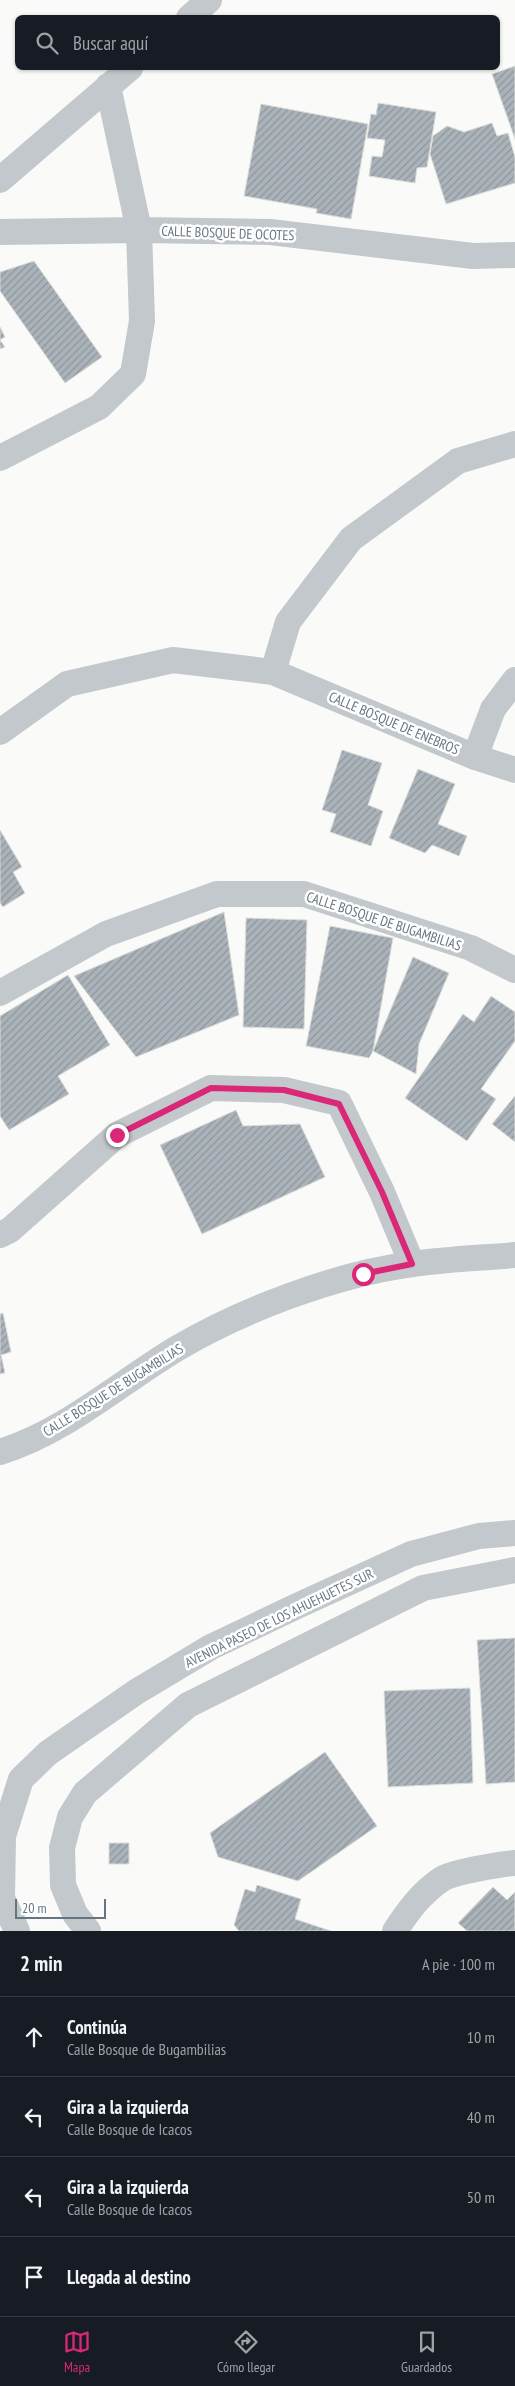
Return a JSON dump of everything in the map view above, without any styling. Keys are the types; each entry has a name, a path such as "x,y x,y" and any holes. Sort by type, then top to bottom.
{"street":[{"path":"192,15 209,0"},
{"path":"0,180 128,70"},
{"path":"0,458 99,407 133,374 142,321 139,230 108,86"},
{"name":"CALLE BOSQUE DE OCOTES","path":"0,232 139,230 270,232 473,256 515,255"},
{"path":"0,732 68,684 173,660 274,672 288,622 351,539 458,461 515,444"},
{"name":"CALLE BOSQUE DE ENEBROS","path":"274,672 475,757 515,770"},
{"path":"475,757 493,709 515,680"},
{"name":"CALLE BOSQUE DE BUGAMBILIAS","path":"0,993 106,934 217,894 304,894 471,948 515,970"},
{"path":"0,1235 10,1230 117,1135 211,1088 284,1090 339,1104 382,1192 412,1264"},
{"name":"CALLE BOSQUE DE BUGAMBILIAS","path":"0,1452 54,1429 136,1373 221,1326 266,1306 314,1288 363,1274 412,1264 515,1255"},
{"name":"AVENIDA PASEO DE LOS AHUEHUETES SUR","path":"17,1931 2,1898 3,1836 21,1779 48,1753 136,1692 211,1647 297,1606 411,1554 479,1536 515,1533"},
{"path":"88,1931 75,1914 63,1885 62,1848 70,1817 85,1793 188,1705 423,1588 515,1570"},
{"path":"395,1931 410,1907 443,1878 515,1863"}],"building":[{"path":"515,66 515,139 492,74"},
{"path":"378,103 436,112 427,167 417,168 415,183 369,176 372,156 382,157 385,140 367,138 371,114 376,115"},
{"path":"261,104 368,124 351,219 316,213 317,209 244,196"},
{"path":"492,123 497,136 508,133 515,157 515,183 446,204 430,154 433,136 447,126 464,132"},
{"path":"34,261 102,357 65,383 0,291 0,272"},
{"path":"0,327 5,337 0,340"},
{"path":"0,340 5,347 0,349"},
{"path":"342,750 382,763 368,805 383,811 371,846 330,832 336,814 322,810"},
{"path":"418,769 455,784 438,824 467,836 459,856 432,845 425,853 389,838"},
{"path":"0,830 22,867 13,872 25,893 3,907 0,903"},
{"path":"224,912 239,1015 136,1057 74,976"},
{"path":"246,918 307,920 304,1029 243,1027"},
{"path":"330,926 393,938 373,1051 369,1058 306,1046"},
{"path":"413,957 449,973 419,1044 416,1074 373,1051"},
{"path":"68,975 110,1045 58,1076 69,1094 9,1130 0,1116 0,1016"},
{"path":"491,996 515,1012 515,1041 481,1089 496,1099 467,1141 405,1098 463,1014 474,1022"},
{"path":"515,1096 515,1142 492,1124"},
{"path":"236,1110 243,1126 300,1124 325,1177 202,1234 160,1145"},
{"path":"3,1313 11,1352 1,1355 5,1373 0,1374 0,1314"},
{"path":"515,1638 515,1782 486,1784 477,1640"},
{"path":"470,1688 473,1783 388,1787 384,1691"},
{"path":"325,1752 377,1826 298,1881 218,1857 210,1833"},
{"path":"109,1843 129,1843 129,1864 109,1864"},
{"path":"257,1885 301,1899 295,1919 331,1931 239,1931 234,1925 245,1889 255,1892"},
{"path":"493,1887 507,1900 515,1892 515,1931 467,1931 458,1923"}],"route":[{"path":"117,1135 211,1088 284,1090 339,1104 382,1192 412,1264 363,1274"}]}
